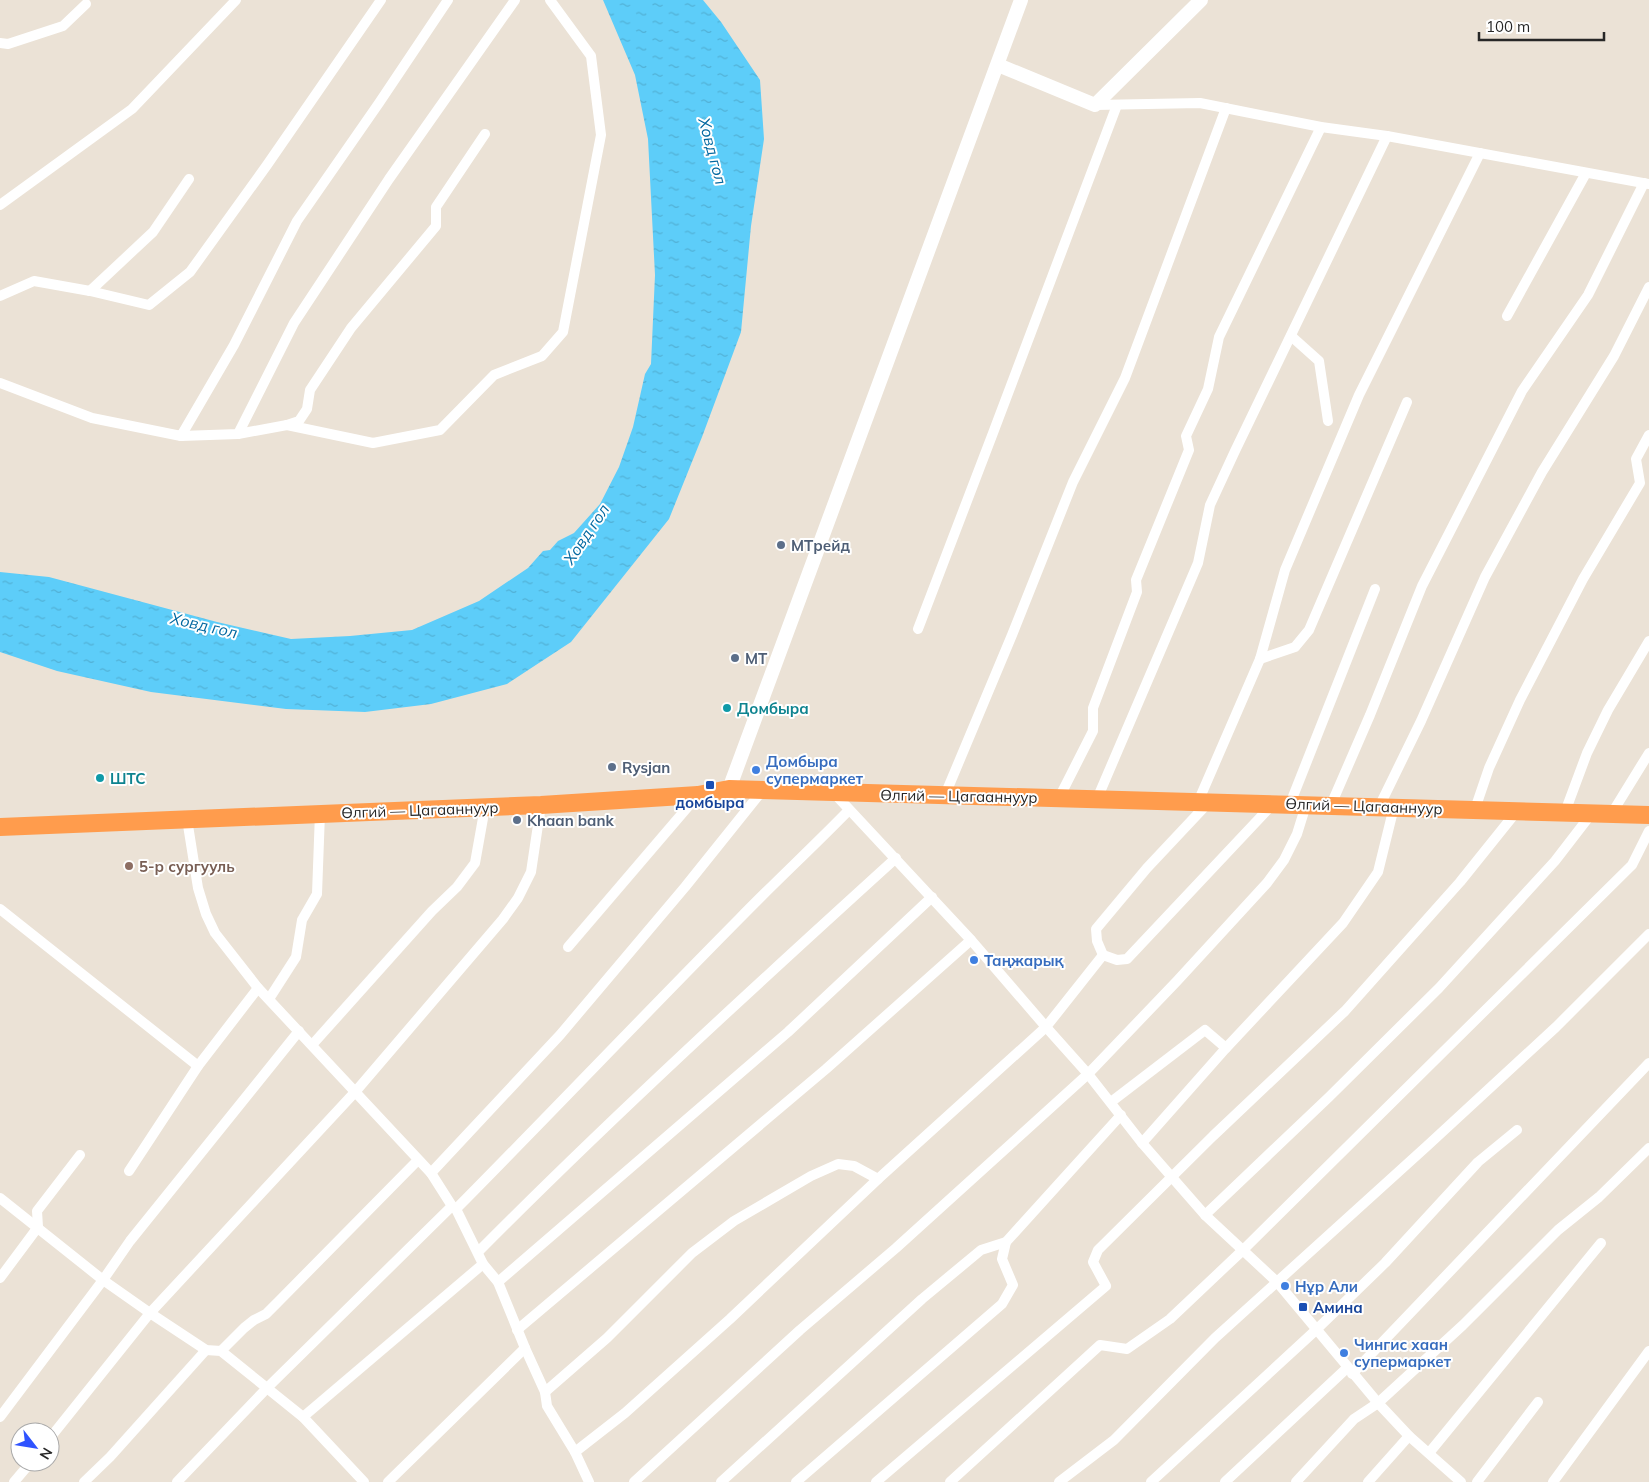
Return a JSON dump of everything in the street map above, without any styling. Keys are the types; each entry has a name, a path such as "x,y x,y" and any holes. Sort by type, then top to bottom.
{"highway":[{"name":"Өлгий — Цагааннуур","path":"0,827 541,805 698,794 729,789 1649,814"}],"street":[{"path":"0,205 132,109 236,0"},
{"path":"0,296 34,282 90,291 149,305 190,272 267,165 380,0"},
{"path":"180,436 234,345 297,221 448,0"},
{"path":"238,434 294,323 389,179 514,0"},
{"path":"287,426 373,443 440,430 494,375 542,356 563,332 601,135 591,56 550,0"},
{"path":"729,789 1021,0"},
{"path":"1094,105 1201,0"},
{"path":"0,43 8,44 63,26 86,4"},
{"path":"998,65 1094,105 1200,103 1321,127 1387,136 1647,183 1588,295 1522,392 1422,586 1331,805"},
{"path":"918,629 994,433 1117,104"},
{"path":"945,795 1012,635 1072,482 1125,378 1226,108"},
{"path":"1059,798 1093,731 1093,708 1137,592 1136,580 1188,450 1186,436 1208,389 1219,337 1321,127"},
{"path":"0,383 92,418 180,436 238,434 287,426 299,421 307,409 310,390 351,328 436,226 436,207 485,134"},
{"path":"1097,799 1198,562 1210,506 1387,136"},
{"path":"1375,589 1290,804 1127,959 1117,960 1103,955 1097,941 1096,929 1203,802 1260,659 1285,570 1359,395 1480,153"},
{"path":"1507,316 1586,172"},
{"path":"90,291 153,232 189,179"},
{"path":"1142,1144 1226,1048 1343,923 1378,872 1386,807 1421,721 1485,577 1542,472 1614,356 1649,287"},
{"path":"1291,336 1319,361 1328,421"},
{"path":"1260,659 1295,647 1309,630 1407,402"},
{"path":"1475,810 1489,768 1520,700 1583,578 1640,483 1636,459 1649,435"},
{"path":"1565,812 1587,753 1608,710 1649,641"},
{"path":"1612,813 1649,752"},
{"path":"431,1173 560,1035 685,887 762,790"},
{"path":"833,792 971,940 1088,1074 1142,1144 1205,1215 1277,1282 1378,1403 1429,1454 1449,1478 1462,1482"},
{"path":"568,948 698,794"},
{"path":"634,1482 800,1330 896,1248 1088,1074 1267,883 1284,860 1297,834 1290,804"},
{"path":"60,1426 150,1313 356,1091 503,919 518,898 531,872 541,805"},
{"path":"312,1045 432,911 457,887 475,863 485,807"},
{"path":"178,1482 360,1295 454,1208 577,1087 740,918 849,810"},
{"path":"876,1482 1106,1286 1093,1262 1098,1250 1344,1011 1460,882 1517,811"},
{"path":"269,999 296,956 302,920 317,894 320,813"},
{"path":"1205,1215 1330,1097 1439,988 1555,861 1592,813"},
{"path":"187,820 198,888 206,914 215,933 258,988 431,1173 454,1208 484,1264 498,1282 545,1392 548,1406 575,1452 589,1482"},
{"path":"950,1482 1100,1345 1127,1349 1170,1319 1243,1250 1632,865 1649,830"},
{"path":"478,1252 547,1182 689,1046 896,858"},
{"path":"498,1282 788,1032 932,897"},
{"path":"0,909 198,1066"},
{"path":"1059,1482 1114,1440 1215,1338 1556,1027 1649,934"},
{"path":"517,1330 819,1075 971,940"},
{"path":"575,1452 626,1413 878,1179 1046,1028 1103,955"},
{"path":"129,1171 198,1066 258,988"},
{"path":"1111,1102 1205,1030 1226,1048"},
{"path":"0,1417 130,1241 299,1031"},
{"path":"1225,1482 1350,1371 1649,1063"},
{"path":"796,1482 1002,1304 1013,1285 1002,1259 1006,1242 1121,1115"},
{"path":"1153,1482 1317,1329 1385,1262 1478,1162 1517,1130"},
{"path":"1296,1482 1354,1419 1378,1403 1463,1325 1558,1230 1599,1197 1649,1148"},
{"path":"0,1278 38,1227 37,1211 80,1155"},
{"path":"220,1350 254,1320 266,1314 418,1160"},
{"path":"545,1392 607,1338 692,1253 734,1221 811,1176 838,1164 854,1166 878,1179"},
{"path":"1,1201 38,1227 103,1280 150,1313 206,1350 220,1350 303,1417 364,1482"},
{"path":"721,1482 922,1299 981,1250 1006,1242"},
{"path":"1429,1454 1600,1243"},
{"path":"303,1417 484,1264"},
{"path":"388,1482 525,1348"},
{"path":"84,1482 110,1457 206,1350"},
{"path":"1553,1482 1649,1351"},
{"path":"1477,1482 1538,1402"},
{"path":"1368,1482 1409,1436"},
{"path":"14,1482 22,1472"}],"water":[{"name":"Ховд гол","path":"603,0 703,0 721,22 760,80 764,139 751,226 741,332 702,437 669,519 571,642 507,684 431,704 365,712 286,709 151,692 57,671 0,652 0,572 49,577 217,622 291,639 350,636 412,630 479,601 528,568 543,551 550,550 558,541 574,533 600,504 619,467 633,427 645,374 651,364 655,275 648,139 635,75"}],"place":[{"name":"MTрейд","path":"781,545"},
{"name":"МТ","path":"735,658"},
{"name":"Домбыра","path":"727,708"},
{"name":"Rysjan","path":"612,767"},
{"name":"Домбыра супермаркет","path":"756,770"},
{"name":"ШТС","path":"100,778"},
{"name":"домбыра","path":"710,785"},
{"name":"Khaan bank","path":"517,820"},
{"name":"5-р сургууль","path":"129,866"},
{"name":"Таңжарық","path":"974,960"},
{"name":"Нұр Али","path":"1285,1286"},
{"name":"Амина","path":"1303,1307"},
{"name":"Чингис хаан супермаркет","path":"1344,1353"}]}
